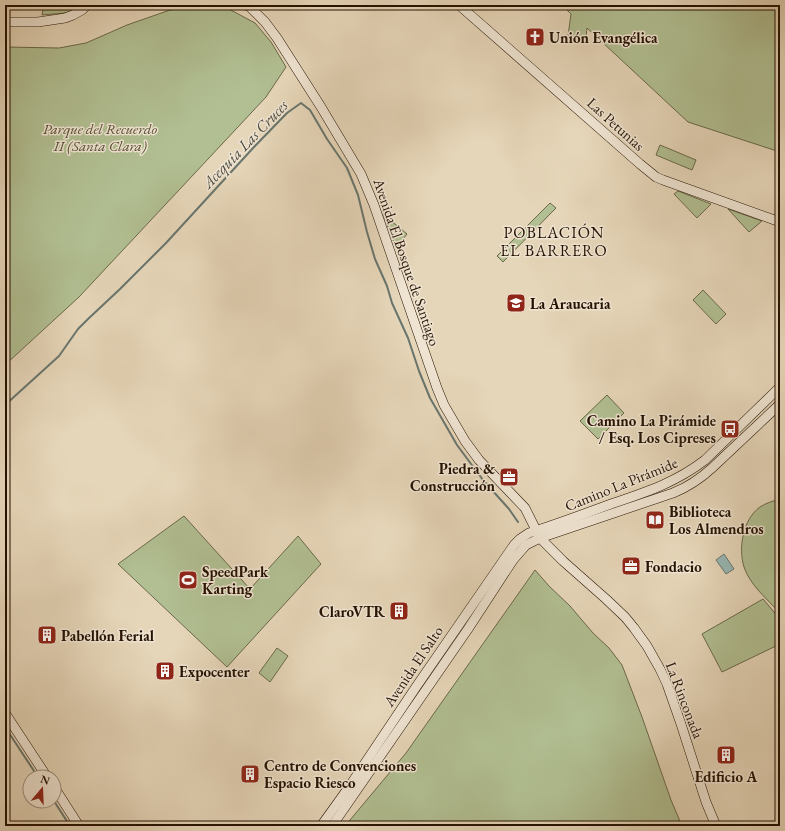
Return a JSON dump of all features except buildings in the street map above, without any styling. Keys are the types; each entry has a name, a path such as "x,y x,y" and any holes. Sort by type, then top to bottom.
{"street":[{"path":"5,22 38,22 65,18 82,10 87,5"},
{"name":"Avenida El Bosque de Santiago","path":"246,5 265,22 277,38 321,107 365,181 437,388 444,404 465,441 479,460 525,508 538,534"},
{"name":"Las Petunias","path":"459,5 656,177 780,222"},
{"name":"Camino La Pirámide","path":"538,534 656,488 688,472 713,452 780,387"},
{"name":"Camino La Pirámide","path":"538,534 682,490 705,475 780,404"},
{"name":"Avenida El Salto","path":"321,826 514,545 529,533 538,534"},
{"name":"Avenida El Salto","path":"332,826 468,629 513,560 538,534"},
{"name":"La Rinconada","path":"538,534 563,561 606,598 625,617 647,646 667,684 706,802 716,826"},
{"path":"5,713 42,769"},
{"path":"62,799 79,826"}],"green space":[{"path":"44,5 81,5 73,11 42,15"},
{"path":"562,5 780,5 780,152 688,122 587,28 586,38 568,36 571,14"},
{"name":"Parque del Recuerdo II (Santa Clara)","path":"194,7 227,8 255,23 271,42 286,67 266,97 79,297 5,365 5,47 59,48 86,43 127,25 170,10"},
{"path":"660,145 696,160 692,170 656,155"},
{"path":"678,191 711,204 697,218 674,194"},
{"path":"550,203 556,208 503,262 497,256"},
{"path":"728,209 762,221 749,232"},
{"path":"383,214 407,234 396,248"},
{"path":"703,290 726,314 716,324 693,300"},
{"path":"607,395 624,413 598,439 580,421"},
{"path":"780,499 780,613 759,592 750,580 742,559 742,543 746,526 754,512 765,504"},
{"name":"SpeedPark Karting","path":"184,516 250,589 298,536 321,564 227,667 118,564"},
{"path":"535,570 570,606 593,633 609,648 622,665 671,800 682,826 345,826 406,753"},
{"path":"763,599 780,620 780,644 722,672 702,634"},
{"path":"277,648 288,656 270,682 259,673"}],"water":[{"path":"724,554 734,569 726,574 716,560"}],"waterway":[{"name":"Acequia Las Cruces","path":"5,405 59,356 78,329 166,243 287,113 301,103 310,110 327,139 347,168 358,195 375,259 387,286 392,303 408,338 430,398 457,445 483,480 509,509 518,522"},
{"path":"5,727 33,769"},
{"path":"59,809 70,826"}],"place":[{"name":"Unión Evangélica","path":"535,37"},
{"name":"La Araucaria","path":"516,303"},
{"name":"Camino La Pirámide / Esq. Los Cipreses","path":"730,429"},
{"name":"Piedra & Construcción","path":"509,477"},
{"name":"Biblioteca Los Almendros","path":"655,520"},
{"name":"Fondacio","path":"631,566"},
{"name":"SpeedPark Karting","path":"188,580"},
{"name":"ClaroVTR","path":"399,611"},
{"name":"Pabellón Ferial","path":"47,635"},
{"name":"Expocenter","path":"165,671"},
{"name":"Edificio A","path":"726,755"},
{"name":"Centro de Convenciones Espacio Riesco","path":"250,774"}],"district":[{"name":"POBLACIÓN EL BARRERO","path":"554,241"}]}
